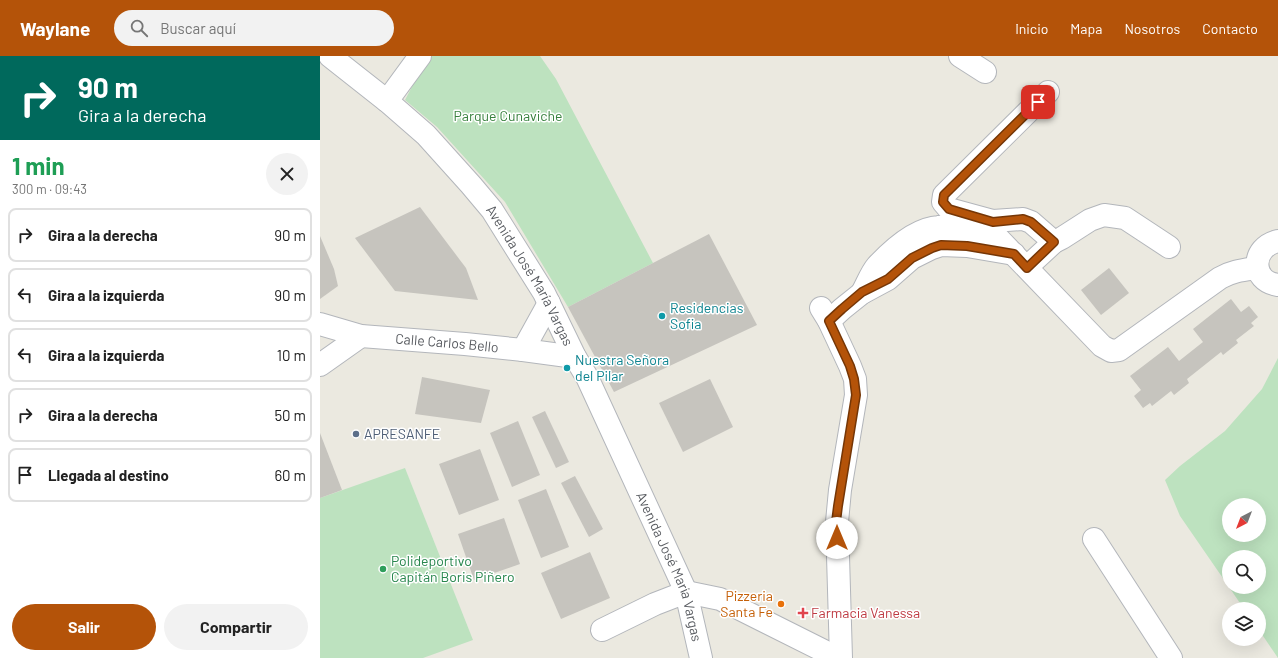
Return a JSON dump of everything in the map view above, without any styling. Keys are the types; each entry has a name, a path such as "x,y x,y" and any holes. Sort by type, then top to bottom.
{"street":[{"name":"Avenida José María Vargas","path":"330,56 387,101 426,135 492,210 544,293 575,357 587,378 686,592 701,658"},
{"path":"387,101 420,56"},
{"path":"960,56 985,72"},
{"path":"1048,92 944,195 943,202 949,209 993,222 1023,219 1031,222 1054,242"},
{"path":"1021,261 1090,220 1104,215 1125,218 1169,247"},
{"path":"602,630 655,604 686,592 720,599 840,658 836,522 856,395 852,373 825,315 842,309 862,292 876,267 913,236 924,231 967,246 1021,261 1102,346 1111,351 1119,350 1228,273 1238,270 1257,268"},
{"path":"1278,242 1270,243 1264,247 1259,253 1257,260 1257,268 1260,275 1266,281 1278,285"},
{"path":"523,350 549,303"},
{"name":"Calle Carlos Bello","path":"320,324 361,336 465,344 575,357"},
{"path":"320,366 361,336"},
{"path":"1094,539 1171,658"}],"green space":[{"name":"Parque Cunaviche","path":"428,56 540,56 556,79 653,263 568,307 505,202 437,127 405,100"},
{"path":"1278,358 1278,658 1266,640 1266,602 1239,602 1234,594 1266,594 1266,550 1222,550 1222,577 1180,516 1165,480 1180,466 1225,431 1262,389"},
{"name":"Polideportivo Capitán Boris Piñero","path":"405,468 473,640 423,658 320,658 320,498"}],"building":[{"path":"420,207 466,268 478,300 395,291 355,238"},
{"name":"Residencias Sofia","path":"709,234 757,325 614,392 568,307"},
{"path":"320,236 334,269 338,286 320,299"},
{"path":"1109,268 1129,293 1101,315 1081,290"},
{"path":"1231,299 1241,312 1249,306 1258,317 1251,323 1254,326 1236,340 1238,343 1223,355 1221,352 1187,379 1189,383 1174,395 1171,391 1152,406 1150,403 1143,408 1134,396 1141,390 1130,376 1168,347 1179,361 1203,342 1193,329"},
{"path":"422,377 490,390 481,423 415,414"},
{"path":"710,379 733,427 683,452 659,403"},
{"path":"545,411 569,462 556,468 532,417"},
{"path":"518,421 540,475 512,487 490,433"},
{"path":"320,433 342,490 320,498"},
{"path":"480,449 499,500 459,515 439,464"},
{"path":"575,476 603,529 589,537 561,483"},
{"path":"546,489 569,547 541,558 518,500"},
{"path":"504,518 520,564 474,580 458,534"},
{"path":"590,552 610,598 561,619 541,573"}],"place":[{"name":"Residencias Sofia","path":"662,316"},
{"name":"Nuestra Señora del Pilar","path":"567,368"},
{"name":"APRESANFE","path":"356,434"},
{"name":"Polideportivo Capitán Boris Piñero","path":"383,569"},
{"name":"Pizzeria Santa Fe","path":"781,604"},
{"name":"Farmacia Vanessa","path":"803,613"}],"route":[{"path":"837,538 836,522 838,506 856,395 854,379 850,366 829,321 862,292 888,279 912,258 932,248 941,245 967,246 1014,254 1027,268 1054,242 1031,222 1023,219 993,222 949,209 943,202 944,195 1038,102"}]}
